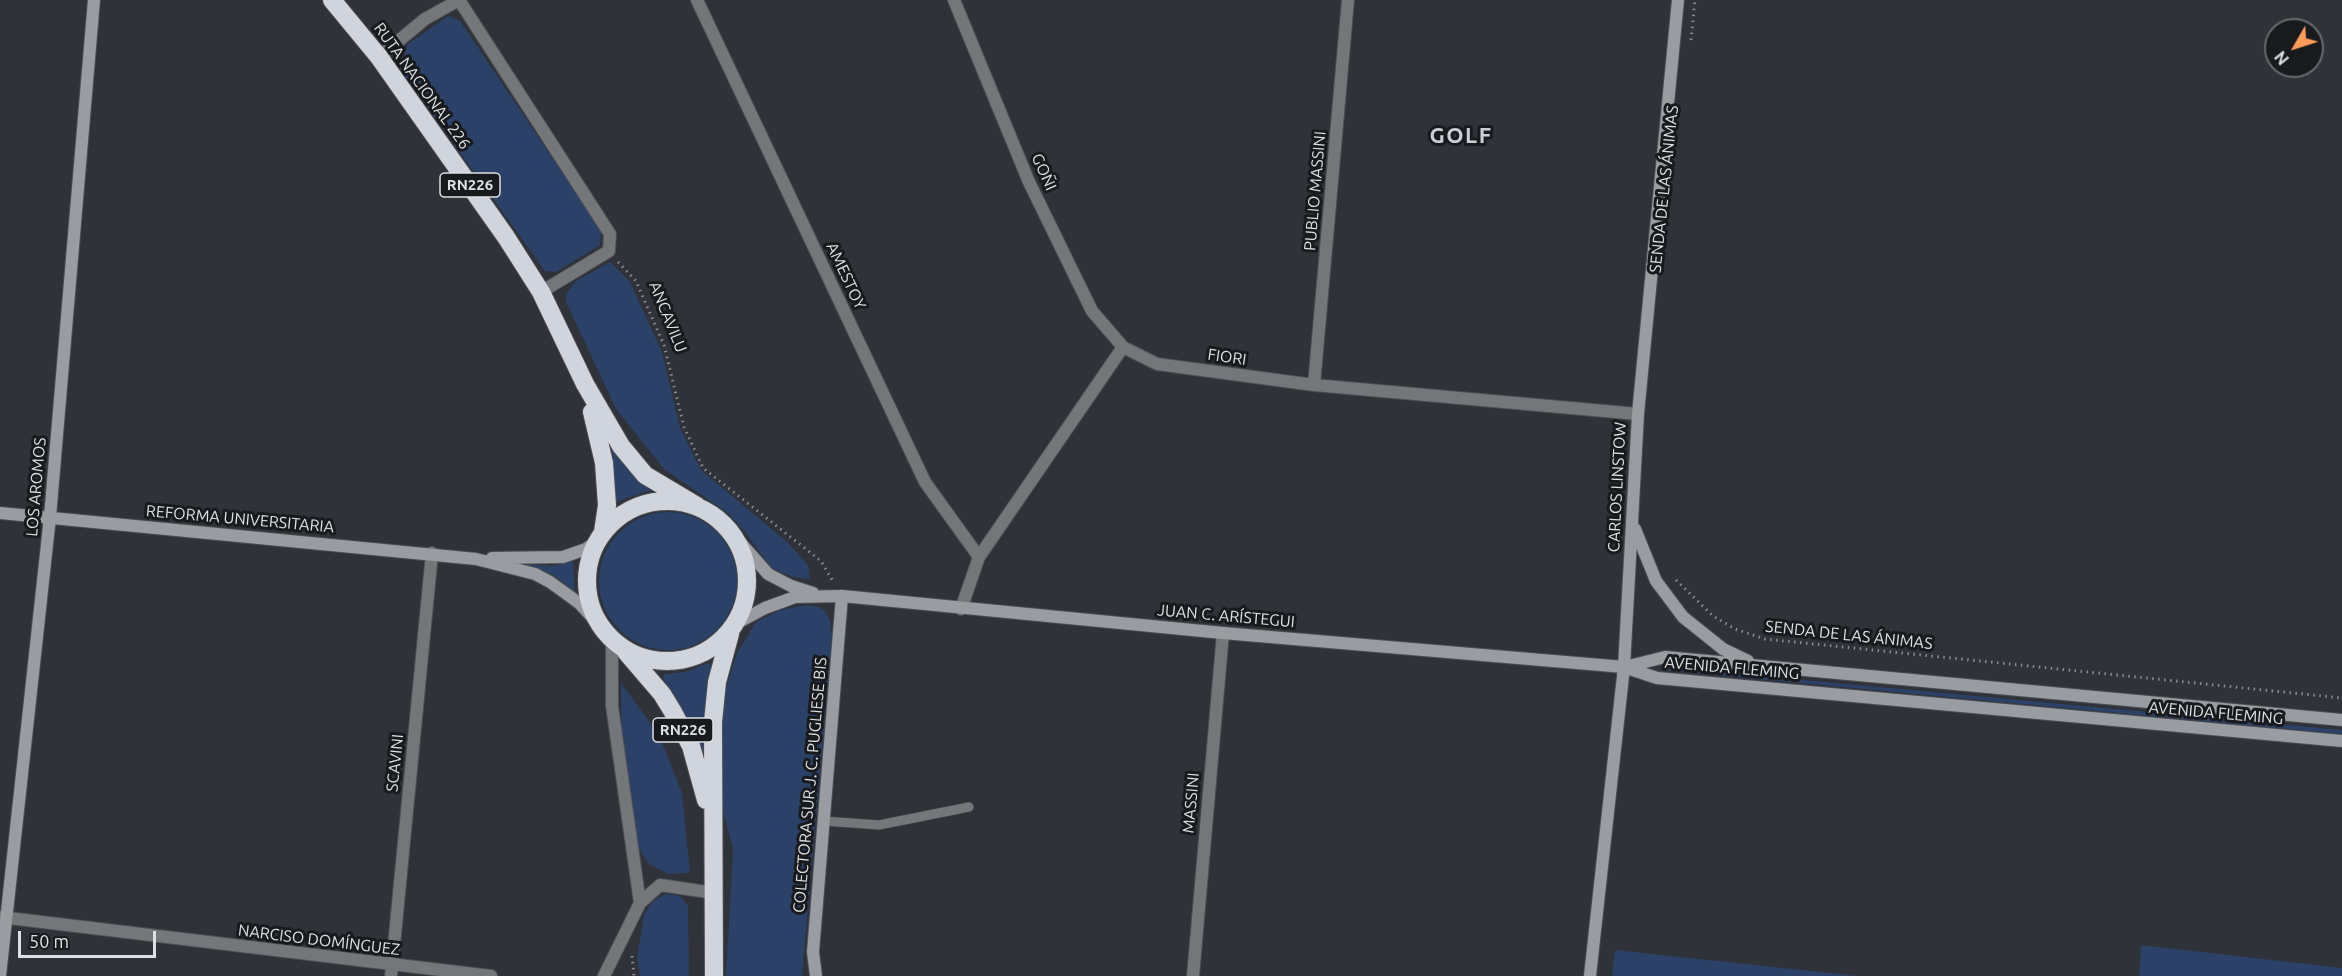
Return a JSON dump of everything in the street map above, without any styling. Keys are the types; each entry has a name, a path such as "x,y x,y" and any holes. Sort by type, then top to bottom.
{"highway":[{"name":"RUTA NACIONAL 226","path":"332,0 379,57 506,237 541,292 585,384 621,446 645,475 717,517 733,534 743,554 748,576 746,598 724,650 714,701 712,831 714,976"},
{"name":"RUTA NACIONAL 226","path":"585,384 601,441 607,505 600,537 589,564 587,587 592,610 612,638 662,694 683,729 697,764 712,831"},
{"name":"RUTA NACIONAL 226","path":"600,537 618,517 636,507 656,501 677,501 697,506"},
{"name":"RUTA NACIONAL 226","path":"612,638 639,656 659,661 680,660 700,655 718,644 734,626"}],"main road":[{"name":"LOS AROMOS","path":"0,976 3,917 50,518 94,0"},
{"name":"CARLOS LINSTOW","path":"1590,976 1624,667 1638,414 1678,0"},
{"name":"REFORMA UNIVERSITARIA","path":"0,513 476,559 534,574 550,582 579,603 612,638"},
{"path":"1632,521 1656,581 1683,617 1723,649 1739,658 1767,667"},
{"name":"JUAN C. ARÍSTEGUI","path":"733,534 768,574 791,586 826,596"},
{"name":"REFORMA UNIVERSITARIA","path":"476,559 563,557 586,549 600,537"},
{"name":"JUAN C. ARÍSTEGUI","path":"734,626 784,600 842,596 1223,633 1624,667"},
{"name":"COLECTORA SUR J. C. PUGLIESE BIS","path":"816,976 813,952 842,596"},
{"name":"AVENIDA FLEMING","path":"1624,667 1665,657 2342,720"},
{"name":"AVENIDA FLEMING","path":"1624,667 1657,678 2342,741"}],"street":[{"path":"379,57 418,24 459,0 610,234 609,251 541,292"},
{"name":"AMESTOY","path":"697,0 925,482 980,557"},
{"name":"GOÑI","path":"954,0 1029,182 1092,311 1123,347"},
{"name":"PUBLIO MASSINI","path":"1314,385 1348,0"},
{"path":"961,609 980,557 1123,347"},
{"name":"FIORI","path":"1123,347 1157,364 1314,385 1638,414"},
{"name":"SCAVINI","path":"391,971 432,553"},
{"name":"MASSINI","path":"1193,976 1223,633"},
{"path":"612,638 612,706 640,903"},
{"path":"604,976 640,903 660,885 714,892"},
{"name":"NARCISO DOMÍNGUEZ","path":"3,917 391,971 491,976"}],"lane":[{"path":"824,821 879,825 969,807"}],"path":[{"path":"1690,48 1695,0"},
{"name":"ANCAVILU","path":"609,251 636,281 664,345 684,427 703,468 821,561 842,596"},
{"name":"SENDA DE LAS ÁNIMAS","path":"1674,578 1713,616 1735,629 1765,639 2342,698"}],"shaded area":[{"path":"448,16 460,21 601,230 600,245 556,272 545,271 400,69 408,44"},
{"path":"610,262 630,282 662,352 680,428 701,470 788,543 808,565 810,579 793,577 771,568 746,533 728,513 664,469 616,409 566,302 566,294 576,281"},
{"path":"607,438 655,489 615,502"},
{"path":"668,512 694,517 717,532 732,555 737,581 732,607 717,630 694,645 668,650 642,645 619,630 604,607 599,581 604,555 619,532 642,517"},
{"path":"573,560 575,592 554,575 522,564 552,566"},
{"path":"807,605 819,607 825,611 830,620 832,636 802,976 726,976 733,849 723,810 719,776 724,695 737,653 756,622 780,610"},
{"path":"708,663 712,666 707,772 663,677 665,674 685,672"},
{"path":"1663,667 2342,730 2342,734 1662,670"},
{"path":"621,683 659,735 682,793 690,873 668,874 649,864 637,846 622,736"},
{"path":"665,894 680,896 688,906 689,976 640,976 637,958 644,915 652,902"},
{"path":"2141,945 2342,968 2342,976 2139,976"},
{"path":"1615,950 1858,976 1612,976"}],"district":[{"name":"GOLF","path":"1461,136"}]}
